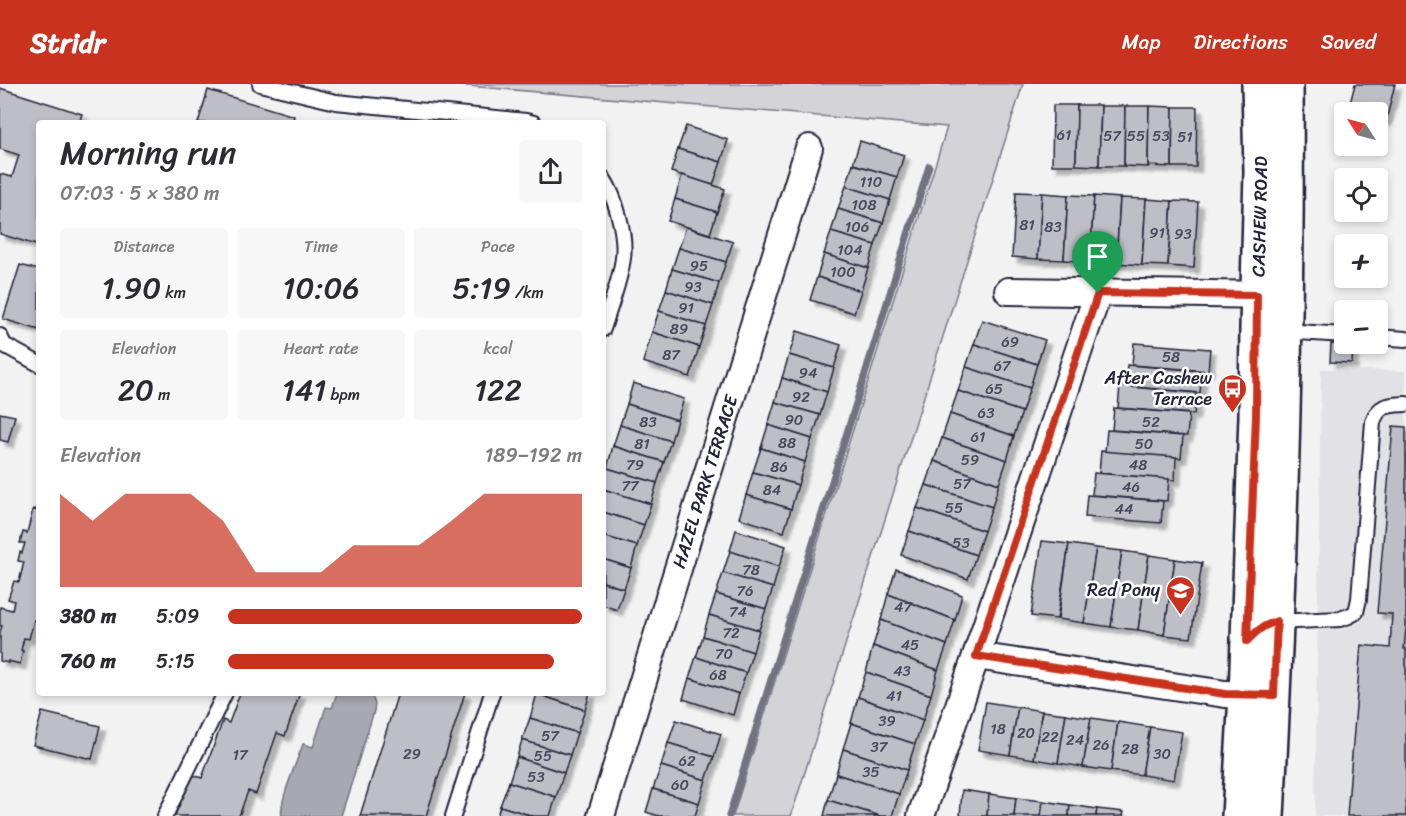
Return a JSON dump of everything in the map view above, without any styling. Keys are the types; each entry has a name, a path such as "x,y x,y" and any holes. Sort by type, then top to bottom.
{"street":[{"name":"CASHEW ROAD","path":"1259,84 1260,172 1271,295"},
{"name":"CASHEW ROAD","path":"1239,816 1260,695 1277,621 1271,295 1286,84"},
{"name":"HAZEL PARK TERRACE","path":"601,816 808,148"},
{"path":"1008,291 1271,295"},
{"path":"921,816 1098,293"},
{"name":"CASHEW ROAD","path":"1267,816 1260,695 1247,641 1256,416 1271,330"},
{"path":"976,656 1225,694 1260,695"}],"lane":[{"path":"260,84 336,102 516,120"},
{"path":"606,183 617,212 623,239 623,257 606,319"},
{"path":"1271,330 1334,334"},
{"path":"0,336 4,345 36,362"},
{"path":"1388,338 1406,339"},
{"path":"1247,641 1264,625 1277,621 1340,619 1356,612 1359,599 1373,422 1376,413 1384,406 1406,404"},
{"path":"165,816 224,696"},
{"path":"453,816 491,696"}],"shaded area":[{"path":"444,84 1023,84 791,816 733,816 947,127"},
{"path":"1321,369 1406,371 1406,816 1315,816"},
{"path":"336,696 372,696 375,704 341,816 282,816 283,801 303,744 313,747 326,707 332,708"}],"building":[{"path":"1355,84 1395,84 1388,113 1388,102 1350,102"},
{"path":"0,88 82,114 80,120 36,120 36,245 0,234 0,174 12,177 19,155 0,149"},
{"path":"208,90 294,116 293,120 199,120"},
{"path":"1053,105 1077,105 1076,165 1052,165"},
{"path":"1077,105 1101,105 1099,166 1076,165"},
{"path":"1101,106 1125,106 1124,166 1099,166"},
{"path":"1125,106 1149,106 1148,167 1124,166"},
{"path":"1149,106 1173,107 1172,167 1148,166"},
{"path":"1173,107 1197,107 1196,167 1172,167"},
{"path":"686,126 728,140 721,162 678,149"},
{"path":"860,141 904,155 897,177 853,164"},
{"path":"678,149 721,162 713,185 671,172"},
{"path":"853,164 897,177 890,200 846,186"},
{"path":"682,175 725,189 717,212 675,199"},
{"path":"846,186 890,200 883,223 838,209"},
{"path":"1016,192 1042,193 1038,259 1012,257"},
{"path":"1042,193 1068,195 1064,260 1038,259"},
{"path":"1068,195 1094,196 1090,262 1064,260"},
{"path":"1094,196 1120,198 1116,263 1090,262"},
{"path":"1120,198 1146,199 1142,265 1116,263"},
{"path":"675,199 717,212 710,234 668,221"},
{"path":"1146,199 1172,201 1168,266 1142,265"},
{"path":"1172,201 1198,202 1194,268 1168,266"},
{"path":"838,209 883,223 875,245 831,232"},
{"path":"686,227 733,242 726,262 679,248"},
{"path":"831,232 875,245 868,268 824,254"},
{"path":"679,248 726,262 719,283 672,269"},
{"path":"824,254 868,268 861,291 817,277"},
{"path":"20,265 36,269 36,329 3,319"},
{"path":"672,269 719,283 713,305 666,290"},
{"path":"817,277 861,291 854,313 810,300"},
{"path":"666,290 713,305 706,326 659,311"},
{"path":"659,311 706,326 699,347 652,332"},
{"path":"982,320 1045,340 1037,364 974,344"},
{"path":"797,331 841,345 834,368 789,355"},
{"path":"652,332 699,347 690,377 643,362"},
{"path":"1134,343 1210,349 1208,371 1132,365"},
{"path":"974,344 1037,364 1030,388 966,367"},
{"path":"1331,344 1334,344 1334,354 1352,354 1352,363 1330,362"},
{"path":"789,355 834,368 827,392 782,378"},
{"path":"1127,365 1202,371 1200,393 1125,386"},
{"path":"966,367 1030,388 1022,412 958,391"},
{"path":"782,378 827,392 820,415 775,402"},
{"path":"633,383 684,399 677,420 627,404"},
{"path":"1120,386 1196,393 1194,414 1118,408"},
{"path":"958,391 1022,412 1014,436 950,414"},
{"path":"775,402 820,415 812,439 768,425"},
{"path":"627,404 677,420 671,441 620,425"},
{"path":"1114,408 1189,414 1187,436 1112,430"},
{"path":"0,413 15,416 8,442 0,440"},
{"path":"950,414 1014,436 1007,460 942,438"},
{"path":"620,425 671,441 664,462 613,446"},
{"path":"768,425 812,439 805,462 761,448"},
{"path":"1393,426 1406,427 1406,628 1404,649 1406,649 1406,816 1347,816 1361,645 1390,648 1392,614 1377,613"},
{"path":"1107,430 1183,436 1181,458 1105,452"},
{"path":"942,438 1007,460 999,484 934,461"},
{"path":"613,446 664,462 657,483 607,468"},
{"path":"761,448 805,462 798,485 753,472"},
{"path":"1101,451 1176,457 1175,480 1099,473"},
{"path":"934,461 999,484 992,507 926,485"},
{"path":"607,468 657,483 651,504 606,490"},
{"path":"753,472 798,485 791,509 746,495"},
{"path":"1094,473 1169,479 1167,501 1092,495"},
{"path":"926,485 992,507 984,531 917,508"},
{"path":"606,490 651,504 644,525 606,513"},
{"path":"746,495 791,509 784,532 739,518"},
{"path":"1087,495 1163,501 1161,523 1085,517"},
{"path":"917,508 984,531 976,555 909,531"},
{"path":"33,509 36,510 36,620 34,620 29,639 24,638 20,664 8,661 8,663 0,661 2,626 0,626 0,607 12,610 14,601 8,599 14,581 19,582 24,562 18,561 25,543 20,543 23,532 27,533"},
{"path":"606,513 644,525 637,546 606,537"},
{"path":"736,530 786,546 779,567 730,551"},
{"path":"909,531 976,555 968,579 901,555"},
{"path":"606,537 637,546 631,568 606,560"},
{"path":"1042,541 1069,544 1057,619 1031,616"},
{"path":"1069,544 1096,548 1084,623 1058,619"},
{"path":"1096,548 1122,551 1111,627 1084,623"},
{"path":"730,551 779,567 773,588 723,573"},
{"path":"1122,551 1149,555 1138,630 1111,627"},
{"path":"1149,555 1175,559 1164,635 1138,630"},
{"path":"1175,559 1202,563 1191,638 1164,635"},
{"path":"606,560 631,568 624,589 606,583"},
{"path":"896,569 962,595 955,620 888,594"},
{"path":"723,573 773,588 766,609 716,594"},
{"path":"606,583 624,589 617,610 606,606"},
{"path":"716,594 766,609 759,630 709,615"},
{"path":"888,594 955,620 947,645 881,620"},
{"path":"709,615 759,630 753,652 703,636"},
{"path":"881,620 947,645 938,670 873,646"},
{"path":"703,636 753,652 746,673 696,657"},
{"path":"873,646 938,670 931,695 866,672"},
{"path":"696,657 746,673 739,694 689,678"},
{"path":"866,672 931,695 923,720 858,697"},
{"path":"689,678 739,694 733,715 683,699"},
{"path":"239,696 299,696 285,736 277,733 256,794 248,791 239,816 175,816 190,774 202,778 223,720 229,723"},
{"path":"397,696 464,696 426,816 360,816"},
{"path":"536,696 543,696 585,710 577,733 530,718"},
{"path":"543,696 589,696 585,710"},
{"path":"858,697 923,720 915,744 851,723"},
{"path":"986,702 1018,707 1010,755 978,750"},
{"path":"1018,707 1042,711 1034,759 1010,755"},
{"path":"1042,711 1066,714 1058,763 1034,759"},
{"path":"42,712 100,726 92,759 33,745"},
{"path":"1066,714 1091,718 1083,767 1058,763"},
{"path":"530,718 577,733 570,755 522,740"},
{"path":"1091,718 1118,722 1111,771 1083,767"},
{"path":"676,720 721,734 714,757 668,743"},
{"path":"1118,722 1150,727 1142,775 1111,771"},
{"path":"851,723 915,744 907,770 843,749"},
{"path":"1150,727 1182,732 1174,780 1142,775"},
{"path":"522,740 570,755 564,773 517,757"},
{"path":"668,743 714,757 706,780 661,766"},
{"path":"843,749 907,770 899,794 836,774"},
{"path":"517,757 564,773 556,797 509,782"},
{"path":"661,766 706,780 699,803 653,789"},
{"path":"836,774 899,794 892,816 880,816 828,800"},
{"path":"509,782 556,797 550,816 533,816 500,806"},
{"path":"653,789 699,803 695,816 659,816 646,812"},
{"path":"962,790 989,794 987,816 960,816"},
{"path":"989,794 1016,798 1014,816 987,816"},
{"path":"1016,798 1043,801 1041,816 1014,816"},
{"path":"828,800 880,816 824,816"},
{"path":"1043,801 1070,805 1069,816 1041,816"},
{"path":"1070,805 1097,809 1096,816 1069,816"},
{"path":"500,806 533,816 497,816"},
{"path":"1097,809 1124,812 1123,816 1096,816"}],"waterway":[{"path":"729,816 929,166"}],"place":[{"name":"After Cashew Terrace","path":"1233,414"},
{"name":"Red Pony","path":"1181,616"}],"route":[{"path":"1098,293 1257,295 1256,416 1247,641 1264,625 1277,621 1274,695 1225,694 976,656 1098,293"}]}
